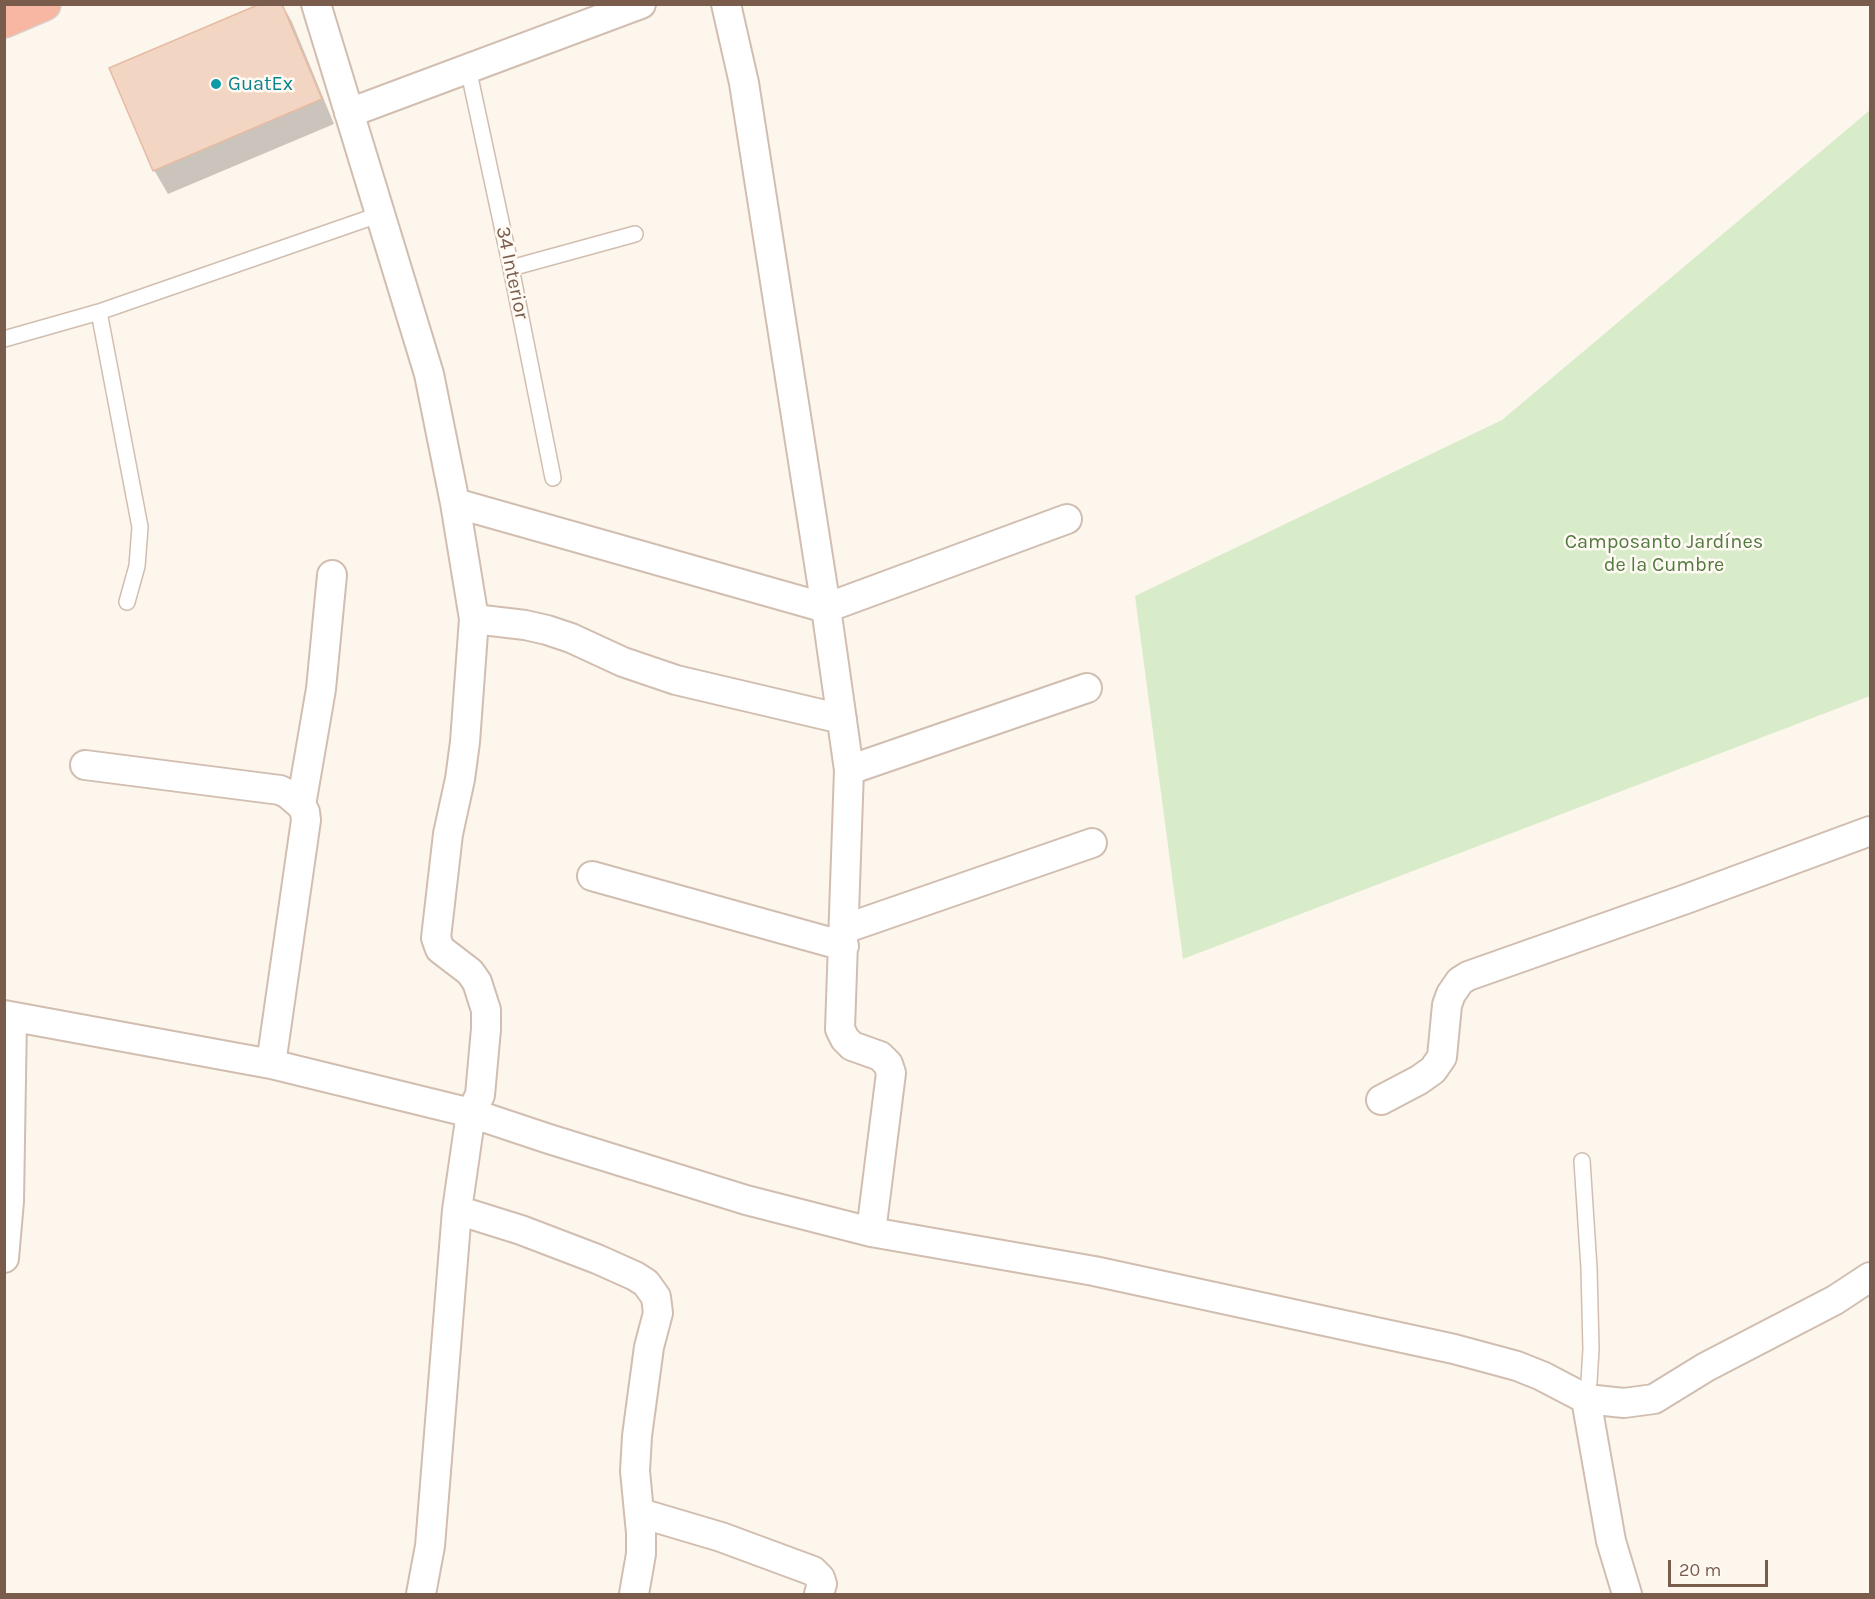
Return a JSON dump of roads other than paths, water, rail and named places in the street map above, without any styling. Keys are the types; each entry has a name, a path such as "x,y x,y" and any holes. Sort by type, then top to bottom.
{"highway":[{"path":"4,21 44,4"}],"street":[{"path":"316,4 429,374 455,503 474,619 465,742 460,779 448,834 436,943 470,972 477,982 486,1010 486,1029 480,1095 471,1113 458,1210 430,1546 421,1594"},
{"path":"349,113 641,4"},
{"path":"726,4 744,83 849,770 840,1029 852,1046 880,1056 888,1064 891,1073 871,1232"},
{"path":"455,503 826,608 1067,519"},
{"path":"301,805 321,689 332,575"},
{"path":"474,619 547,630 571,638 623,662 676,680 842,719"},
{"path":"849,770 1088,687"},
{"path":"85,765 280,790 301,805 306,820 271,1064"},
{"path":"1381,1100 1433,1070 1442,1057 1450,994 1460,981 1468,976 1870,831"},
{"path":"592,876 844,937 1092,843"},
{"path":"4,1258 9,1201 8,1016 271,1064 471,1113 746,1200 871,1232 1094,1271 1454,1349 1516,1366 1542,1376 1586,1399 1624,1403 1654,1399 1706,1367 1835,1300 1870,1277"},
{"path":"458,1210 521,1230 597,1259 634,1276 646,1283 652,1290 658,1313 649,1347 636,1448 635,1471 640,1513 641,1554 634,1594"},
{"path":"1586,1399 1611,1540 1627,1594"},
{"path":"640,1513 722,1537 813,1571 822,1584 819,1594"}],"lane":[{"name":"34 Interior","path":"468,68 553,477"},
{"path":"4,339 99,312 381,214"},
{"path":"511,268 635,234"},
{"path":"99,312 140,527 137,566 127,602"},
{"path":"1582,1161 1589,1268 1591,1349 1586,1399"}],"place":[{"name":"GuatEx","path":"216,84"}],"park label":[{"name":"Camposanto Jardínes de la Cumbre","path":"1664,554"}]}
